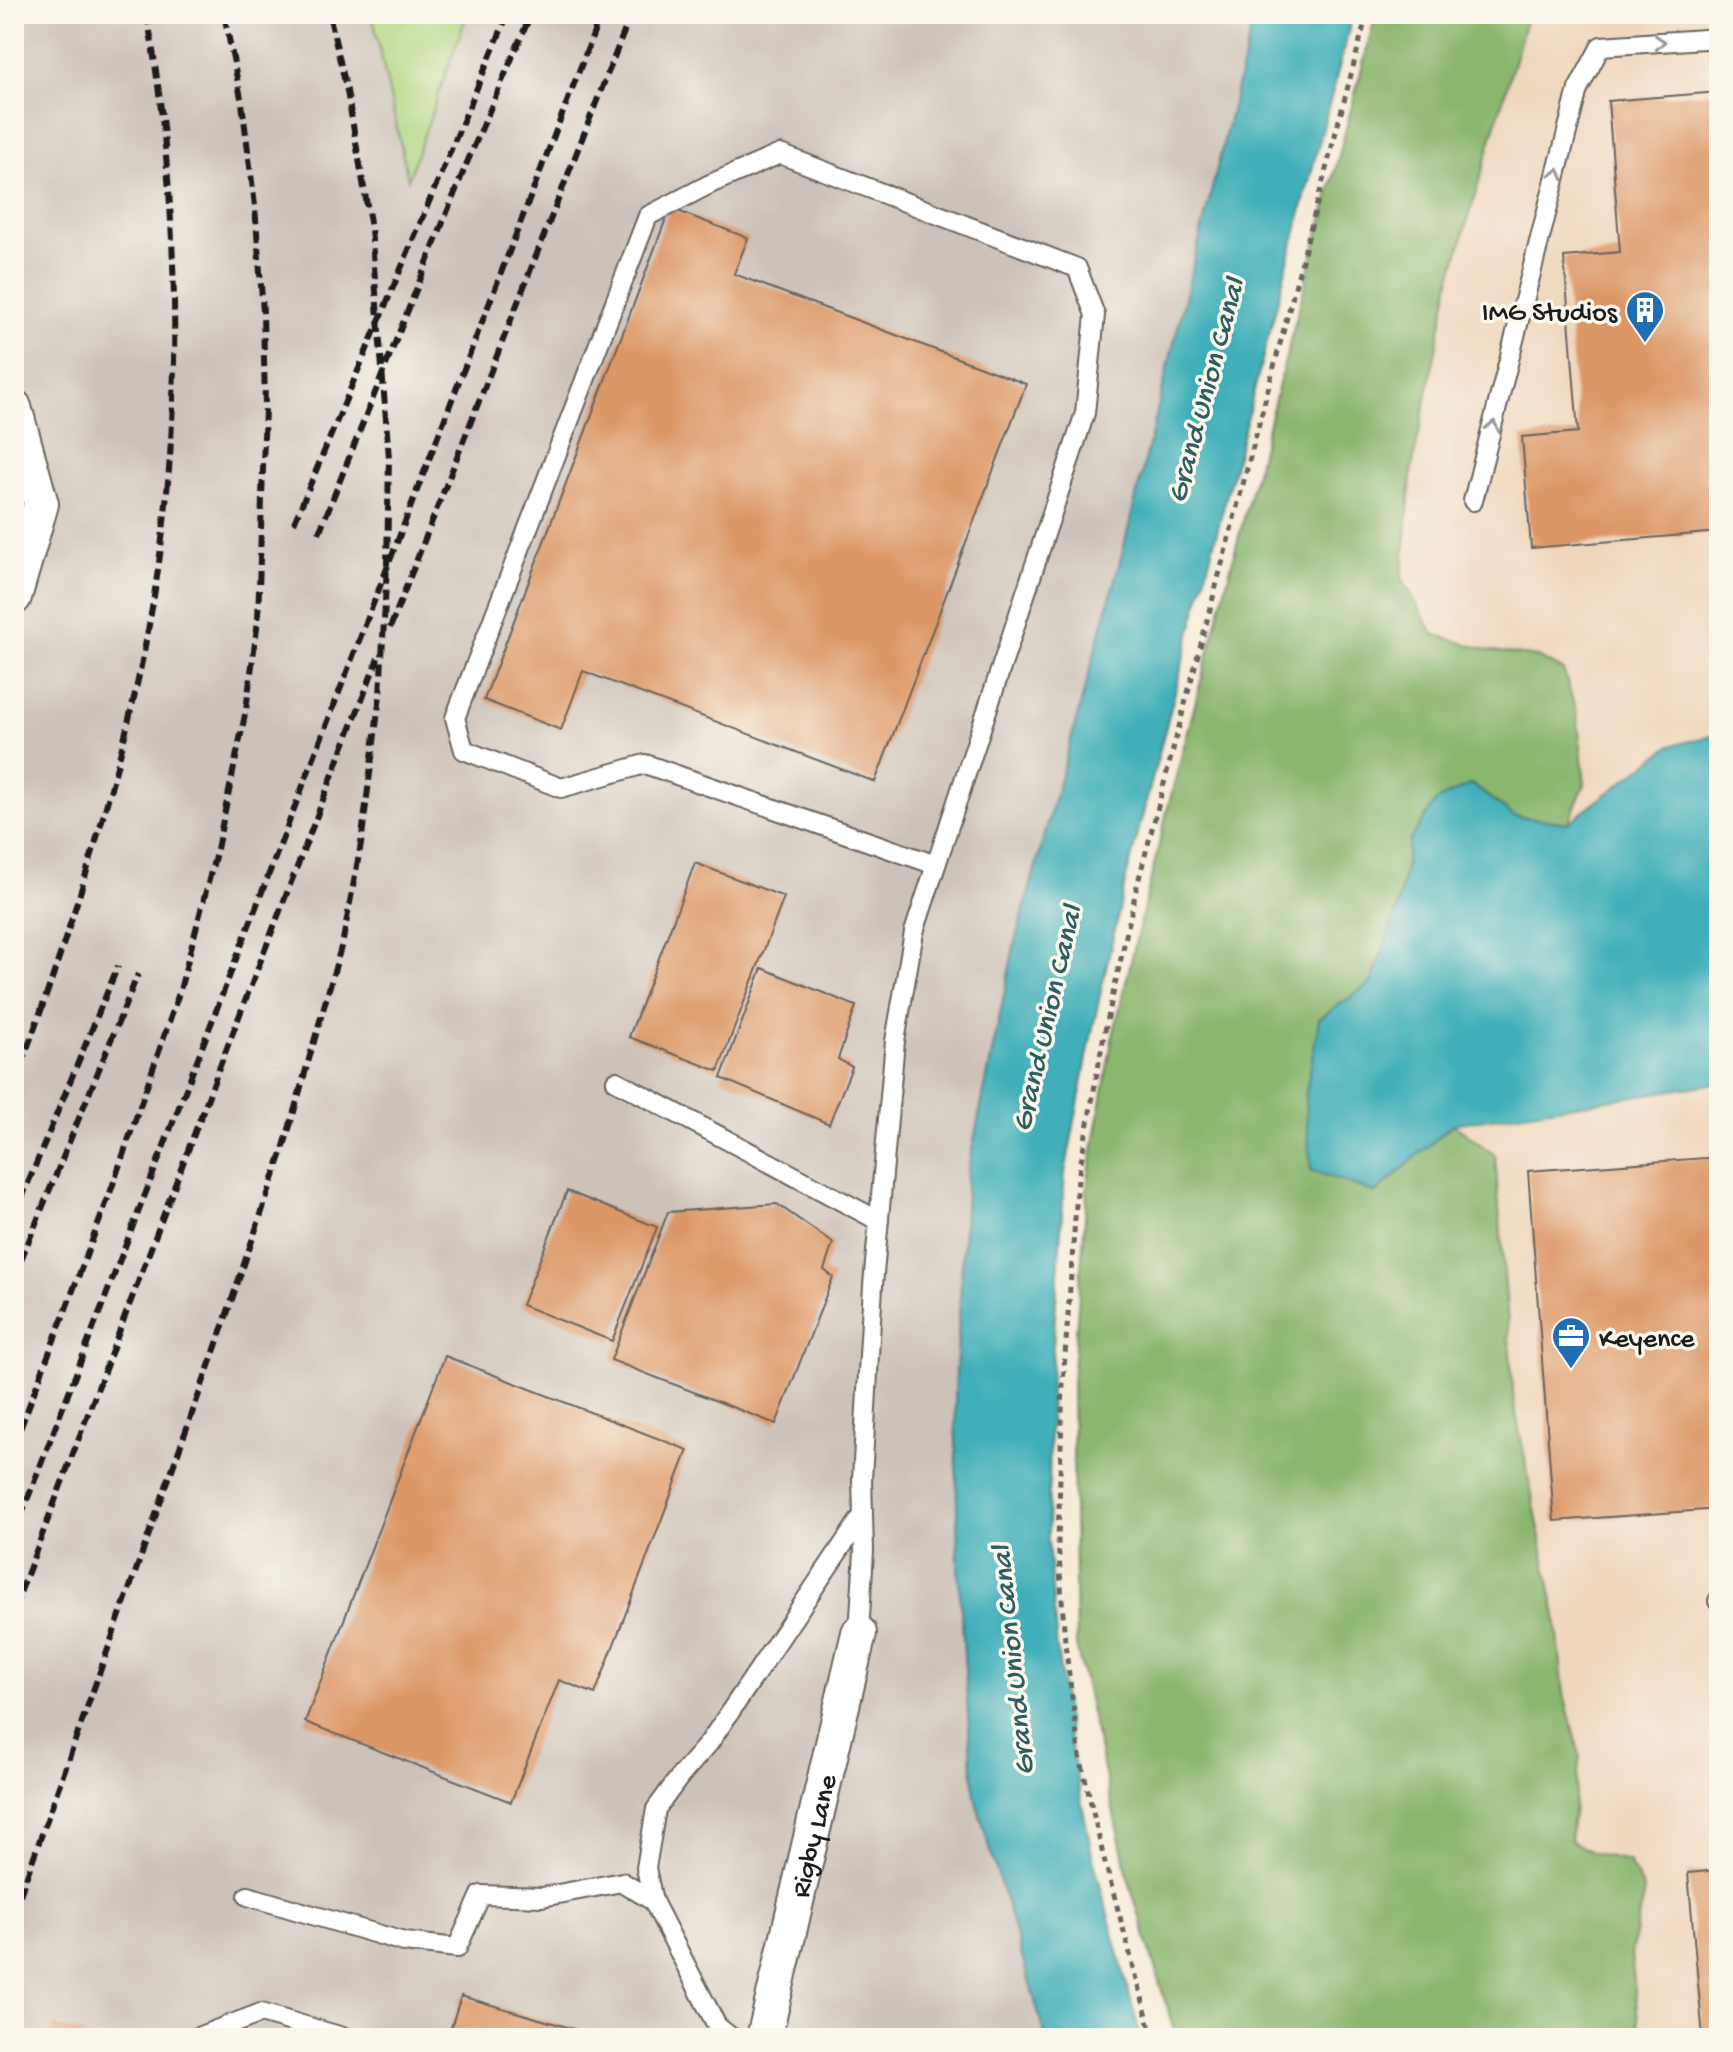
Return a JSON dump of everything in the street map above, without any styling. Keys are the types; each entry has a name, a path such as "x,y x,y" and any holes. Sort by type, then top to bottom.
{"street":[{"path":"14,407 41,504 14,597"},
{"name":"Rigby Lane","path":"764,2038 859,1633"}],"lane":[{"path":"1473,501 1578,89 1601,46 1719,38"},
{"path":"859,1633 862,1479 879,1221 895,1041 914,932 1085,413 1095,315 1077,268 780,154 710,184 648,216 455,718 464,750 561,788 645,764 936,865"},
{"path":"616,1081 879,1221"},
{"path":"732,2038 717,2026 653,1901 646,1868 656,1809 709,1743 863,1514"},
{"path":"248,1896 404,1942 457,1948 481,1895 542,1897 622,1882 653,1901"},
{"path":"195,2038 261,2013 346,2038"}],"path":[{"path":"1153,2038 1103,1855 1079,1752 1065,1643 1058,1541 1063,1383 1078,1178 1104,1035 1137,886 1367,14"}],"shaded area":[{"path":"14,14 372,14 408,177 467,14 1254,14 1122,554 1015,942 967,1174 955,1389 958,1566 970,1744 975,1798 1046,2038 14,2038"},
{"path":"1528,14 1719,14 1719,2038 1199,2038 1118,1753 1450,281"}],"green space":[{"path":"372,14 467,14 408,179"},
{"path":"1376,14 1528,14 1450,281 1412,468 1402,578 1433,634 1487,650 1537,657 1563,670 1577,714 1585,784 1568,823 1514,816 1471,784 1410,840 1397,911 1372,982 1319,1019 1375,1193 1453,1124 1495,1155 1514,1403 1556,1616 1564,1694 1580,1756 1570,1840 1593,1853 1628,1861 1644,1891 1631,1954 1640,2038 1176,2038 1129,1881 1076,1646 1072,1383 1088,1179 1112,1040 1168,807"}],"water":[{"name":"Grand Union Canal","path":"1255,14 1353,14 1126,879 1065,1173 1051,1375 1048,1540 1057,1648 1069,1737 1092,1854 1141,2038 1046,2038 975,1798 970,1744 958,1566 955,1389 967,1174 1015,942 1122,554"},
{"path":"1719,734 1719,1083 1453,1124 1375,1193 1311,1170 1305,1098 1319,1019 1372,982 1397,911 1410,840 1436,801 1471,784 1514,816 1568,823 1670,746"}],"building":[{"name":"IMG Studios","path":"1719,92 1719,532 1531,548 1522,437 1578,432 1564,257 1620,252 1608,101"},
{"path":"670,208 748,238 734,274 1026,384 875,782 583,671 561,730 484,700"},
{"path":"695,863 784,897 718,1071 629,1037"},
{"path":"762,968 856,1006 838,1059 852,1067 829,1124 721,1078"},
{"path":"1719,1157 1719,1509 1554,1521 1528,1171"},
{"path":"567,1191 657,1227 612,1341 522,1305"},
{"path":"777,1204 833,1243 824,1270 833,1277 776,1424 611,1360 668,1212"},
{"path":"445,1356 688,1450 595,1694 559,1680 511,1802 305,1722"},
{"path":"1719,1870 1719,2038 1703,2038 1688,1873"},
{"path":"461,1996 601,2037 448,2037"},
{"path":"54,2025 91,2037 91,2038 50,2038"}],"railway":[{"path":"14,1082 58,960 109,795 140,672 159,565 168,487 174,328 167,168 147,14"},
{"path":"14,1445 109,1196 180,990 217,849 246,710 258,620 265,407 263,312 255,206 242,103 224,14"},
{"path":"14,1912 283,1150 343,940 361,844 380,695 389,458 371,228 347,91 329,14"},
{"path":"294,523 508,14"},
{"path":"319,533 466,165 531,14"},
{"path":"14,1534 601,14"},
{"path":"390,628 631,14"},
{"path":"14,1609 378,658"},
{"path":"14,1217 118,966"},
{"path":"14,1277 138,974"}],"place":[{"name":"IMG Studios","path":"1645,344"},
{"name":"Keyence","path":"1571,1370"}]}
